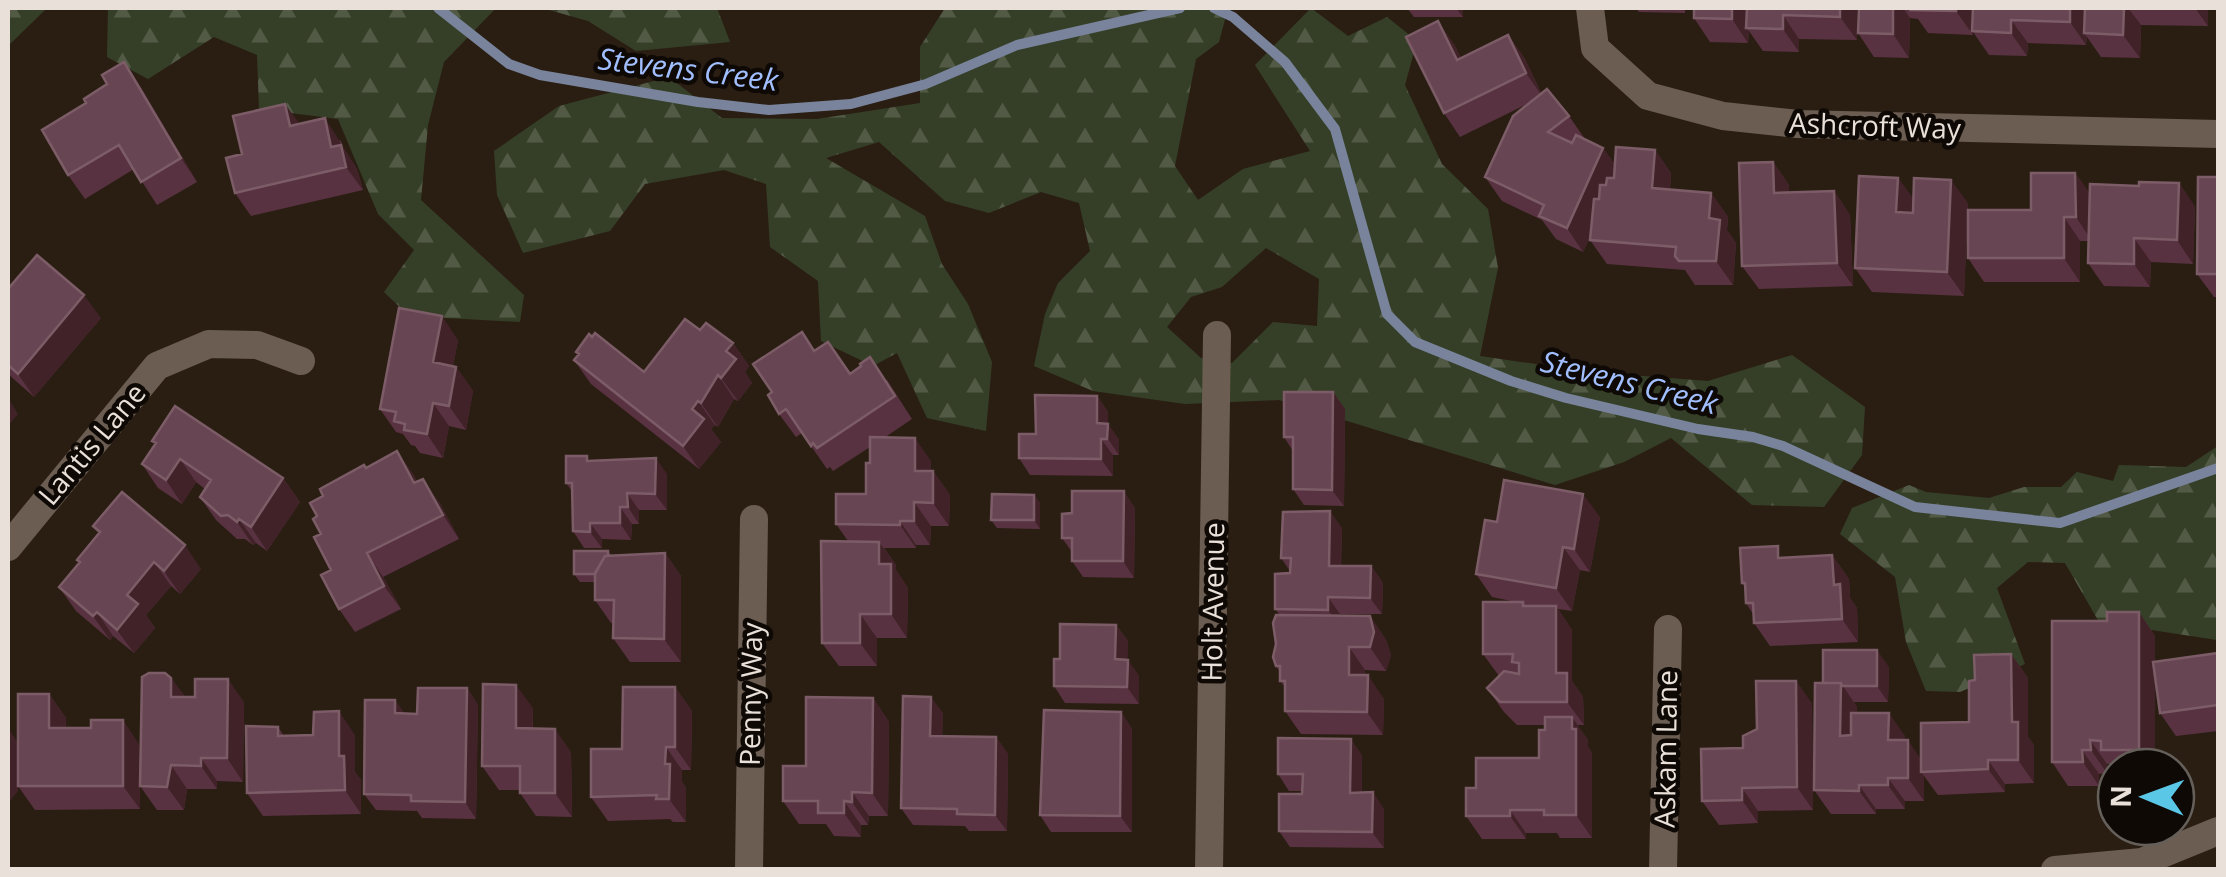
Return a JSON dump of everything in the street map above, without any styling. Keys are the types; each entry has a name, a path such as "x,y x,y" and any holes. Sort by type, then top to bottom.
{"street":[{"name":"Ashcroft Way","path":"1590,8 1595,48 1648,96 1723,116 1798,124 2218,134"},
{"name":"Holt Avenue","path":"1208,870 1217,335"},
{"name":"Lantis Lane","path":"8,547 157,366 208,344 257,345 301,361"},
{"name":"Penny Way","path":"750,870 754,519"},
{"name":"Askam Lane","path":"1664,870 1668,629"},
{"path":"2055,870 2142,862 2218,831"}],"green space":[{"path":"8,8 47,8 8,46"},
{"path":"108,8 496,8 444,62 428,125 421,200 524,295 520,322 409,316 384,292 414,250 378,214 338,119 259,109 257,55 214,37 148,79 107,57"},
{"path":"542,8 717,8 730,42 636,51 588,21"},
{"path":"945,8 1228,8 1219,42 1196,59 1175,166 1198,200 1243,169 1310,151 1255,65 1311,8 1348,36 1387,17 1417,41 1405,85 1442,164 1488,209 1498,268 1480,356 1591,372 1708,381 1792,355 1865,407 1862,455 1824,507 1752,505 1671,438 1624,462 1555,485 1279,400 1185,404 1093,391 1034,366 1045,314 1058,283 1090,251 1079,203 1041,192 989,213 945,201 879,142 826,158 925,216 942,264 968,304 992,362 986,431 927,418 897,353 873,366 821,341 818,281 770,247 766,184 724,170 645,184 610,231 523,253 497,195 494,151 559,106 669,77 722,118 817,119 920,103 920,47","holes":["1266,248 1319,279 1317,326 1273,322 1232,363 1201,358 1167,327 1191,297 1222,287"]},
{"path":"2218,446 2217,640 2099,622 2065,563 2028,562 1997,588 2025,664 1960,692 1926,691 1906,642 1895,577 1840,534 1852,508 1909,485 1926,492 1989,498 2024,487 2061,487 2077,472 2113,481 2119,465 2186,467"}],"building":[{"path":"1694,8 1732,8 1732,19 1694,18"},
{"path":"1747,8 1840,8 1840,17 1783,15 1783,29 1746,28"},
{"path":"1859,8 1893,8 1893,34 1858,33"},
{"path":"1956,8 1956,11 1911,10"},
{"path":"1973,8 2070,8 2070,22 2011,20 2011,33 1972,31"},
{"path":"2085,8 2124,8 2123,35 2084,33"},
{"path":"1438,21 1457,60 1508,35 1526,73 1444,113 1406,37"},
{"path":"124,62 181,158 141,182 119,145 68,175 42,130 86,103 84,99 107,84 102,75"},
{"path":"1547,89 1569,116 1548,132 1572,143 1576,135 1603,148 1567,228 1539,216 1544,205 1485,177 1513,116"},
{"path":"285,104 290,126 325,118 331,147 341,145 346,167 235,193 226,158 242,154 233,116"},
{"path":"1616,147 1655,150 1652,188 1711,193 1709,218 1720,220 1716,261 1679,261 1676,247 1590,240 1594,199 1599,199 1600,185 1606,185 1607,178 1614,178"},
{"path":"1773,162 1774,193 1834,191 1837,263 1742,266 1739,163"},
{"path":"2031,173 2075,173 2076,217 2064,217 2064,258 1968,258 1968,210 2031,210"},
{"path":"1859,176 1898,178 1896,212 1913,213 1914,178 1951,180 1947,272 1855,268"},
{"path":"2198,177 2218,177 2218,274 2197,274"},
{"path":"2139,182 2179,183 2177,240 2134,238 2134,264 2088,263 2090,184 2139,186"},
{"path":"37,255 84,295 18,374 8,365 8,289"},
{"path":"399,308 442,316 433,362 456,367 449,406 433,403 427,434 404,430 405,424 394,421 396,412 380,409"},
{"path":"685,319 700,330 706,323 733,343 726,351 736,359 692,409 704,419 683,446 574,360 589,334 592,337 595,333 644,372"},
{"path":"802,332 814,351 828,342 850,374 870,357 895,396 817,448 813,443 811,446 786,409 779,414 768,395 772,392 753,364"},
{"path":"1284,392 1333,392 1332,490 1293,489 1293,437 1284,437"},
{"path":"1035,395 1097,396 1097,423 1108,424 1107,439 1101,439 1101,459 1019,458 1019,434 1036,434"},
{"path":"175,406 283,478 251,527 239,519 237,522 228,515 221,516 200,497 211,480 180,459 166,480 142,464"},
{"path":"870,437 915,438 915,471 933,471 933,503 914,502 914,521 900,521 900,525 836,524 836,494 866,494"},
{"path":"397,451 414,483 423,479 443,515 367,553 384,586 339,609 321,575 331,570 314,537 321,534 310,503 323,496 320,489"},
{"path":"566,456 587,456 587,461 656,458 655,494 627,493 628,507 620,507 620,523 590,523 590,532 573,531 572,483 566,483"},
{"path":"1504,480 1583,494 1574,549 1563,547 1556,588 1476,574 1485,520 1497,522"},
{"path":"1072,491 1124,491 1123,561 1072,561 1072,538 1062,538 1062,514 1072,513"},
{"path":"122,492 185,545 164,571 154,562 127,595 138,604 117,630 97,612 93,616 59,587 100,532 93,526"},
{"path":"992,494 1034,495 1034,520 991,520"},
{"path":"1330,511 1329,566 1371,566 1370,598 1328,597 1328,610 1275,609 1275,574 1290,573 1291,558 1281,558 1283,512"},
{"path":"821,541 879,542 879,564 891,564 891,614 860,614 860,643 822,643"},
{"path":"1778,546 1778,558 1832,555 1834,585 1840,584 1842,619 1754,623 1753,603 1746,603 1742,583 1740,548"},
{"path":"574,551 608,551 608,556 595,574 574,574"},
{"path":"665,553 664,639 613,638 614,600 595,600 595,573 605,556"},
{"path":"1483,602 1556,606 1556,673 1567,673 1567,702 1500,702 1487,688 1504,671 1519,674 1519,663 1512,662 1513,654 1483,654"},
{"path":"2107,612 2139,612 2139,747 2101,747 2101,741 2090,740 2091,750 2082,750 2083,762 2052,762 2052,621 2107,621"},
{"path":"1276,615 1370,616 1374,632 1370,647 1349,647 1349,675 1368,675 1367,712 1285,711 1285,681 1280,681 1280,666 1276,666 1273,657"},
{"path":"1060,624 1116,625 1115,659 1128,660 1127,687 1054,686 1054,659 1060,659"},
{"path":"1823,650 1877,650 1877,686 1823,683"},
{"path":"2218,653 2218,705 2160,713 2153,662"},
{"path":"2011,654 2012,722 2018,722 2018,760 1988,760 1988,769 1921,772 1921,723 1969,722 1969,681 1975,680 1974,655"},
{"path":"165,673 171,678 171,697 195,697 195,679 228,679 227,758 201,758 201,766 171,765 167,787 140,786 142,677"},
{"path":"1756,681 1796,681 1797,787 1742,788 1742,800 1702,801 1701,749 1743,748 1743,736 1757,729"},
{"path":"1815,683 1841,683 1840,736 1851,735 1851,713 1889,713 1888,740 1908,740 1908,778 1888,778 1888,785 1859,785 1859,791 1814,790"},
{"path":"483,684 516,685 516,728 555,729 555,793 520,793 520,766 482,766"},
{"path":"623,687 675,687 675,747 666,747 665,764 670,764 669,799 656,799 657,795 591,797 591,749 622,749"},
{"path":"418,688 467,688 465,802 411,801 411,795 364,794 365,700 395,700 395,713 417,714"},
{"path":"18,694 49,694 49,728 91,728 91,720 123,720 123,786 18,786"},
{"path":"903,696 931,697 930,736 996,737 995,815 957,814 957,809 901,808"},
{"path":"806,697 873,698 872,793 852,792 852,802 844,801 844,813 818,813 818,801 783,801 783,766 806,766"},
{"path":"1044,710 1121,712 1120,816 1040,815"},
{"path":"339,711 339,756 344,756 345,790 247,793 246,726 278,727 278,736 313,735 314,712"},
{"path":"1545,717 1572,717 1572,729 1576,729 1576,815 1510,810 1510,816 1466,816 1466,788 1476,788 1476,758 1539,758 1539,730 1545,730"},
{"path":"1278,738 1351,739 1350,793 1373,792 1372,832 1279,831 1279,794 1302,794 1303,774 1278,774"}],"waterway":[{"name":"Stevens Creek","path":"438,8 509,64 540,75 769,110 851,104 926,84 1017,45 1180,8"},
{"name":"Stevens Creek","path":"1214,8 1233,17 1285,62 1335,129 1387,314 1415,342 1511,381 1566,398 1783,446 1915,507 2060,523 2218,468"}]}
